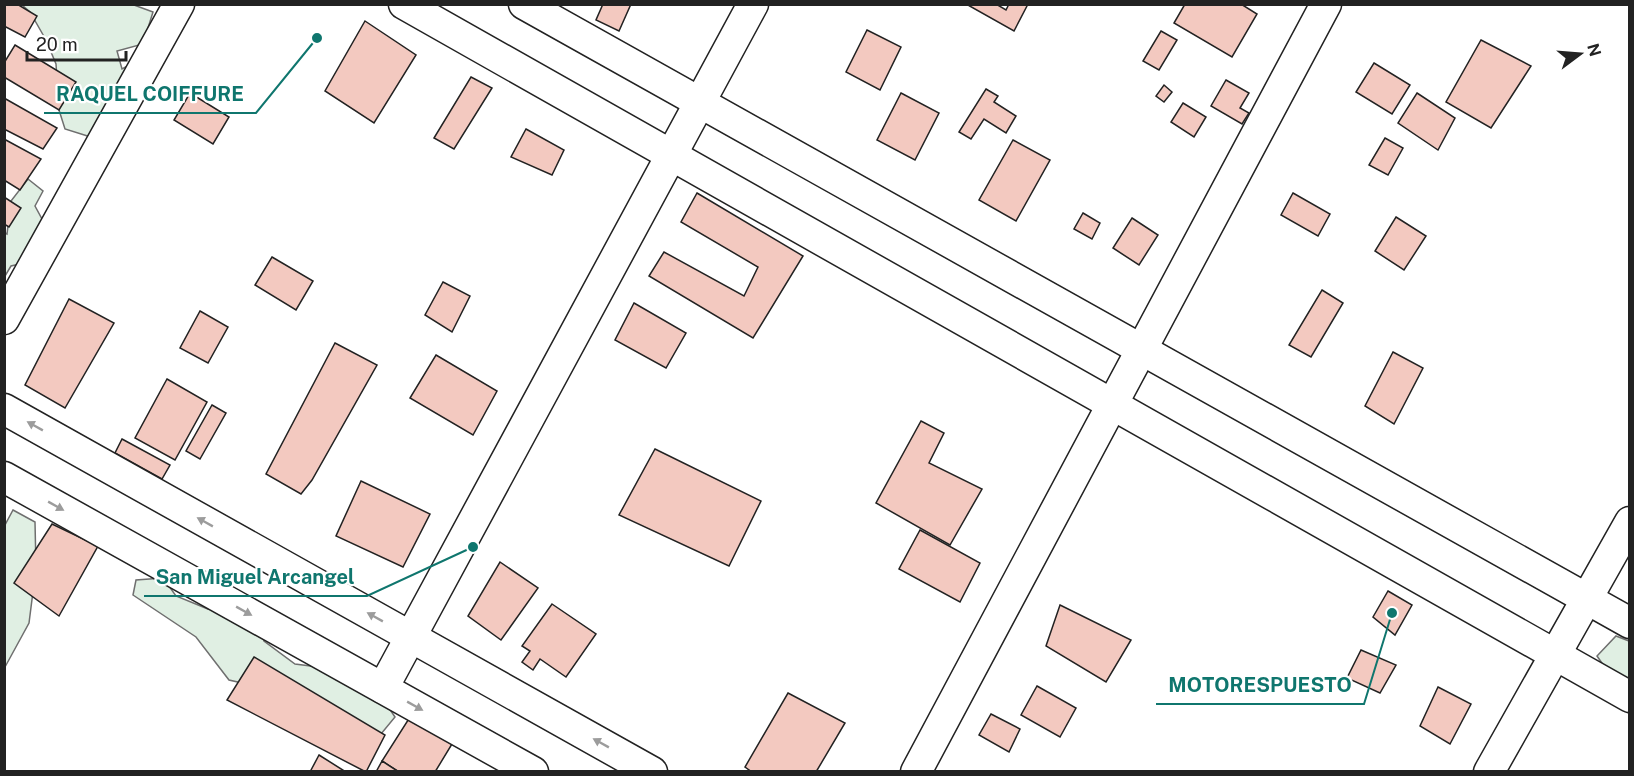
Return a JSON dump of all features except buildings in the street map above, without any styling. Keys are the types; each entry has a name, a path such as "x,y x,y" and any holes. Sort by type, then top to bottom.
{"street":[{"path":"4,319 179,4"},
{"path":"404,4 1629,697"},
{"path":"524,4 1629,624"},
{"path":"383,688 753,4"},
{"path":"916,771 1326,4"},
{"path":"4,409 652,771"},
{"path":"4,477 533,771"},
{"path":"1489,771 1629,522"}],"green space":[{"path":"22,5 134,5 153,12 143,44 117,51 122,69 133,63 94,138 65,129 59,110 56,64 30,12"},
{"path":"28,179 43,191 35,206 49,232 29,262 11,266 5,276 5,233 7,234 11,201"},
{"path":"13,510 35,522 36,568 29,623 5,667 5,525"},
{"path":"163,578 176,596 208,609 231,587 259,607 264,641 295,664 326,668 379,693 395,717 376,740 282,692 229,680 196,637 133,595 136,580"},
{"path":"1616,636 1629,641 1629,683 1613,679 1597,656"}],"place":[{"name":"RAQUEL COIFFURE","path":"317,38"},
{"name":"San Miguel Arcangel","path":"473,547"},
{"name":"MOTORESPUESTO","path":"1392,613"}]}
